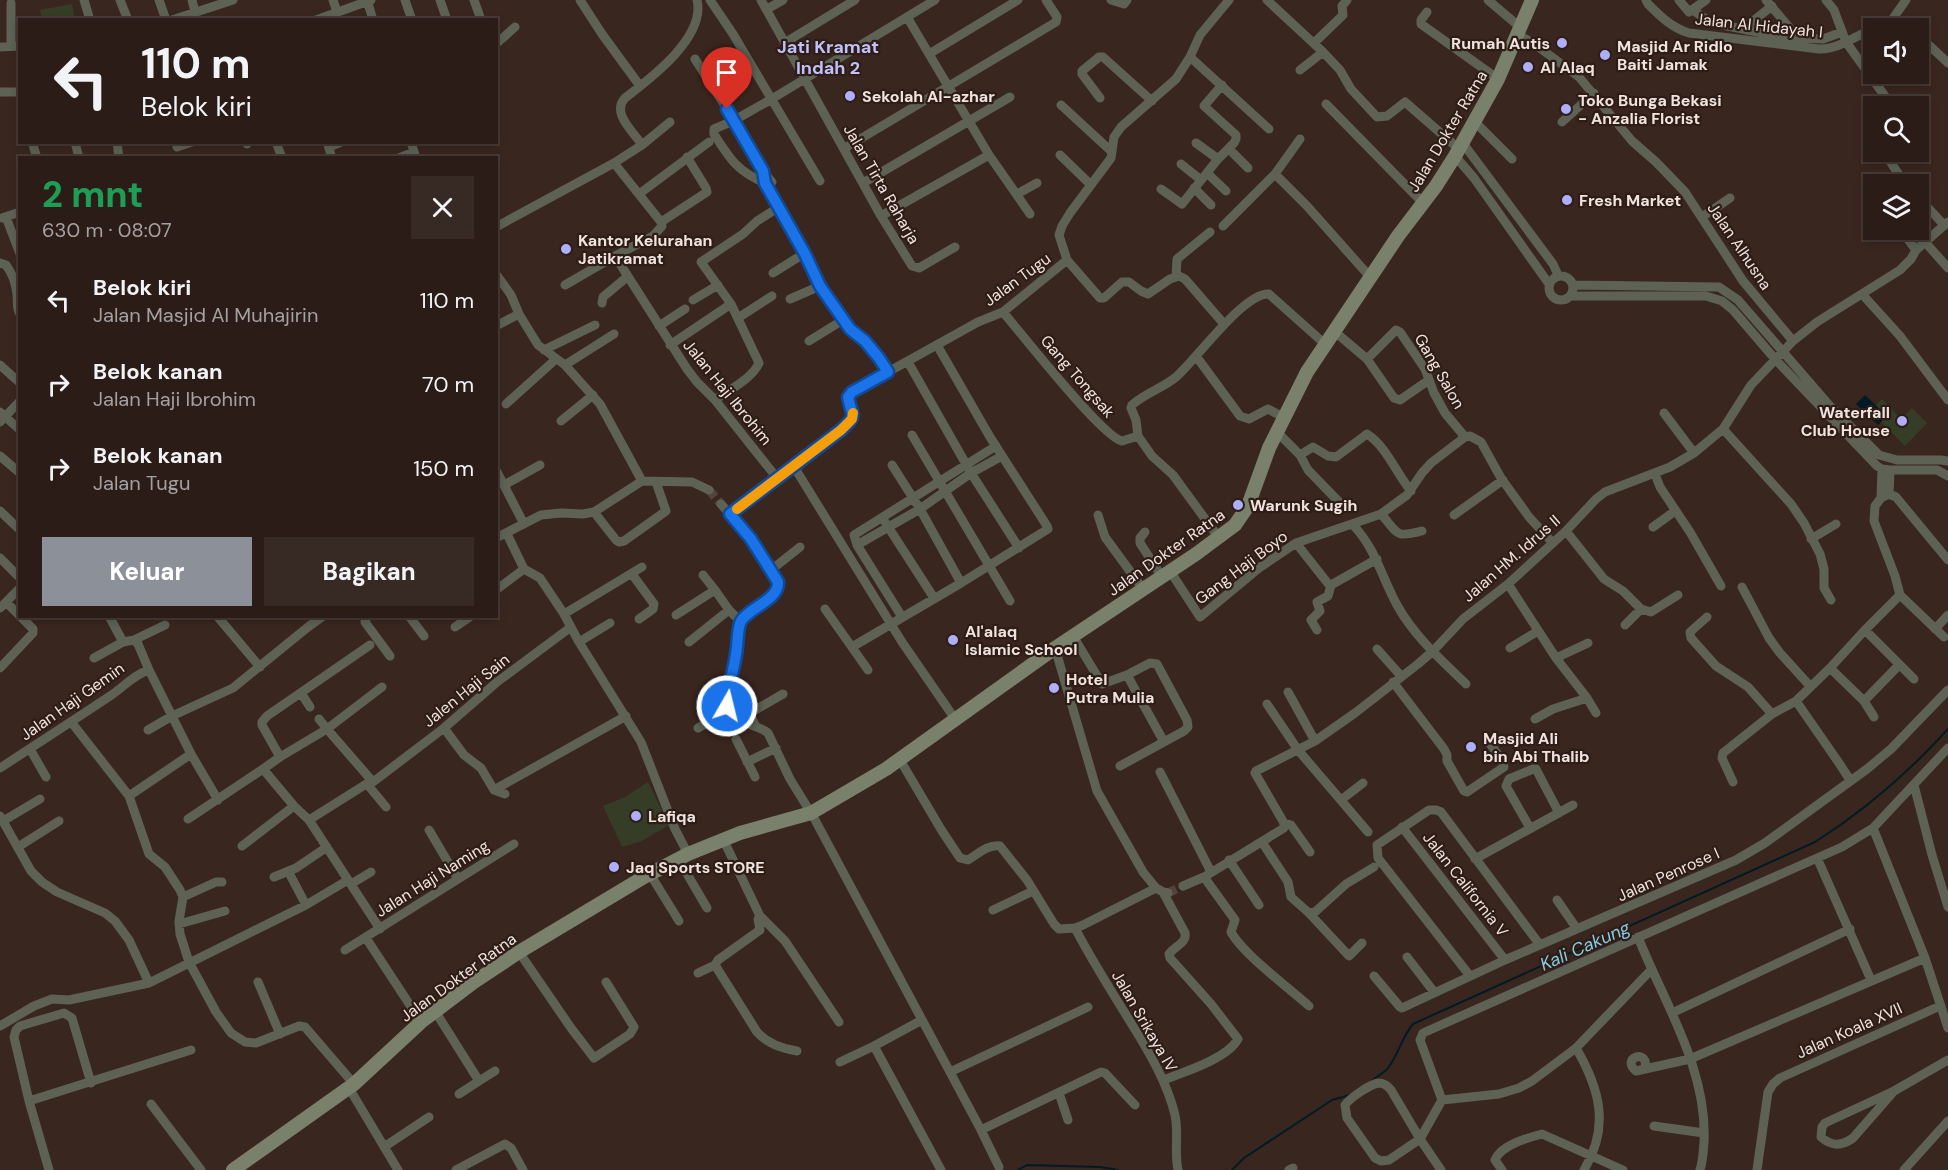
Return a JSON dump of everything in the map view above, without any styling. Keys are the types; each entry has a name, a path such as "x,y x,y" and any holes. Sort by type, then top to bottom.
{"street":[{"path":"84,0 89,18"},
{"path":"120,0 127,18"},
{"path":"159,0 165,18"},
{"path":"192,0 205,18"},
{"path":"178,18 230,0"},
{"path":"333,0 332,16 368,0 372,18"},
{"path":"405,0 411,18"},
{"path":"440,0 446,18"},
{"path":"474,0 481,18"},
{"path":"580,0 640,86"},
{"path":"642,145 619,110 621,102 680,49 690,36 700,10 697,0"},
{"path":"710,0 733,34 820,181"},
{"name":"Jalan Tirta Raharja","path":"761,0 881,216 912,266 919,268 955,247"},
{"path":"767,9 783,0"},
{"path":"786,42 855,0"},
{"path":"769,183 753,178 734,165 714,134 714,129 770,100 935,0"},
{"path":"929,54 1018,0"},
{"path":"845,148 1056,22 1057,17 1046,0"},
{"path":"1111,0 1120,4 1124,4 1127,0"},
{"name":"Jalan Tugu","path":"793,465 841,430 852,419 853,414 848,397 852,392 978,322 1004,312 1067,260 1060,240 1060,231 1111,155 1114,137 1121,127 1176,79 1200,35 1229,0"},
{"path":"1267,0 1340,70 1351,89 1377,117 1387,116 1405,102 1459,149 1553,264 1558,276"},
{"path":"1314,43 1343,15 1342,6 1347,0"},
{"name":"Jalan Alhusna","path":"1488,0 1533,43 1579,77 1632,141 1685,192 1743,281 1793,341"},
{"name":"Jalan Dokter Ratna","path":"233,1170 351,1086 421,1022 519,951 650,874 684,857 740,833 811,813 900,760 1055,648 1235,525 1248,506 1269,448 1307,372 1459,149 1498,79 1532,0"},
{"name":"Jalan Al Hidayah I","path":"1646,0 1664,19 1680,31 1689,33 1824,50 1863,34"},
{"path":"1683,2 1688,12 1706,0"},
{"path":"1826,0 1834,10 1846,42 1885,96"},
{"path":"1834,10 1840,0"},
{"path":"1893,18 1906,0"},
{"path":"0,47 15,46 11,3"},
{"path":"1743,29 1769,3 1798,38"},
{"path":"1693,10 1712,22 1798,38 1823,39 1842,32"},
{"path":"1427,12 1421,24 1498,79"},
{"path":"907,17 989,155 1030,214"},
{"path":"498,42 514,27"},
{"path":"1929,45 1948,63"},
{"path":"1299,70 1323,52"},
{"path":"1100,98 1082,71 1099,57 1103,57 1152,101"},
{"path":"1190,57 1269,129"},
{"path":"695,59 763,171 820,286 850,329 865,341 888,372"},
{"path":"1161,189 1182,204 1236,139 1236,135 1204,106 1222,85"},
{"path":"0,92 18,92"},
{"path":"1562,122 1594,93"},
{"path":"863,183 1010,97"},
{"path":"1326,104 1423,203"},
{"path":"1061,105 1111,155"},
{"path":"498,226 614,163 642,145 670,122"},
{"path":"1475,122 1512,159"},
{"path":"1223,226 1275,174 1300,139"},
{"path":"639,194 708,142"},
{"path":"1196,143 1218,159"},
{"path":"177,147 186,144"},
{"path":"1229,149 1248,168"},
{"path":"1459,149 1474,178 1549,284 1554,298 1565,300 1571,296 1715,297 1733,310 1879,455 1897,460 1948,461"},
{"path":"881,216 989,155"},
{"path":"1060,155 1091,186"},
{"path":"661,222 707,192 687,157"},
{"path":"565,285 653,236 662,226 614,163"},
{"path":"1181,164 1201,181 1226,191"},
{"path":"1275,174 1315,214 1371,278"},
{"path":"1201,181 1211,205"},
{"path":"1017,195 1036,183"},
{"path":"1702,217 1730,198"},
{"path":"715,400 746,377 759,363 730,304 701,262 779,207"},
{"path":"1793,341 1817,322 1900,270 1916,250 1946,223 1929,207"},
{"path":"18,213 3,218 18,250"},
{"path":"1176,276 1177,259 1210,232"},
{"path":"1908,240 1916,250"},
{"path":"1925,242 1948,268"},
{"path":"773,273 805,254"},
{"name":"Jalan Haji Ibrohim","path":"615,256 670,345 697,382 715,400 777,478"},
{"path":"1067,260 1100,298 1104,298 1125,281 1148,294 1176,276"},
{"path":"0,263 6,265 12,276 17,294 18,312"},
{"path":"1176,276 1185,279 1224,324"},
{"path":"1549,284 1558,276 1568,277 1574,285"},
{"path":"498,277 511,295 519,314 538,345 565,366 593,395 642,481"},
{"path":"602,303 603,297 627,277"},
{"path":"693,300 718,285"},
{"path":"1571,296 1574,285"},
{"path":"1574,285 1719,286 1738,300 1778,355 1874,463 1886,470 1937,470 1948,476"},
{"path":"790,299 820,286"},
{"path":"1219,538 1173,475 1152,456 1138,436 1132,405 1178,376 1224,324 1257,295 1266,293 1292,313 1325,344"},
{"path":"1862,294 1900,336 1948,400"},
{"path":"738,318 772,296"},
{"path":"670,345 730,304"},
{"path":"659,326 685,309"},
{"name":"Gang Tongsak","path":"1004,312 1110,436 1122,441 1138,436"},
{"path":"498,325 519,314"},
{"path":"809,341 843,320"},
{"path":"544,350 596,325"},
{"name":"Gang Salon","path":"1367,359 1396,330 1400,332 1418,357 1445,412 1465,437"},
{"path":"1334,331 1367,359 1394,398 1400,400 1429,380"},
{"path":"565,366 614,334"},
{"name":"Jalan HM. Idrus II","path":"1284,823 1255,773 1256,771 1315,741 1433,651 1463,619 1508,584 1605,492 1633,480 1655,474 1694,453 1723,429 1751,385 1793,341"},
{"path":"852,647 1046,531 1047,526 1002,456 937,345"},
{"path":"1196,356 1240,416 1249,418 1268,409 1285,418"},
{"path":"506,404 556,359"},
{"path":"908,362 971,473 1019,548"},
{"path":"0,365 18,381"},
{"path":"561,421 593,395"},
{"path":"18,403 2,417 18,429"},
{"path":"1664,413 1694,453"},
{"path":"1723,429 1791,504 1804,523 1822,561 1824,588 1831,600"},
{"path":"1277,432 1300,455 1308,470 1339,502"},
{"path":"1300,455 1313,447 1328,456 1336,457 1367,434 1392,462 1411,491"},
{"path":"912,435 1010,601"},
{"path":"1465,437 1470,436 1481,442 1503,480 1529,517 1552,542"},
{"name":"Gang Haji Boyo","path":"1166,574 1200,617 1259,568 1296,543 1381,514 1411,491 1425,468 1465,437"},
{"path":"902,617 857,545 854,535 996,446"},
{"path":"0,456 18,471"},
{"path":"857,545 920,509 971,473 1002,456"},
{"path":"504,485 540,465"},
{"path":"730,514 793,465 891,623 955,719"},
{"path":"892,465 920,509 961,583"},
{"path":"1886,470 1885,496 1875,506 1874,521 1900,595 1944,637"},
{"path":"498,474 524,524"},
{"path":"1655,474 1660,487 1690,532 1721,586"},
{"path":"1454,515 1503,480"},
{"path":"498,537 541,515 594,512 642,481 692,482 708,490"},
{"path":"594,512 616,540 624,541 666,511 656,482"},
{"path":"1885,496 1896,497 1948,560"},
{"path":"721,504 751,539 778,582 778,590 741,622 726,700 728,711 738,720 755,725 768,733 790,779 811,813 999,1167"},
{"path":"0,511 18,528"},
{"path":"1653,527 1675,511"},
{"path":"1098,514 1105,537 1143,589"},
{"path":"1381,514 1400,535 1422,531"},
{"path":"882,517 934,598"},
{"path":"1811,539 1836,524"},
{"path":"1353,525 1368,543 1397,604 1414,630 1466,684"},
{"path":"1566,531 1604,579 1623,591 1630,601 1641,609 1650,612 1678,595"},
{"path":"1145,532 1140,538 1140,543 1166,574"},
{"path":"507,534 524,569 540,578 641,742 684,857 707,908"},
{"path":"1296,543 1330,586 1329,594 1317,602 1320,611 1311,620 1317,630"},
{"path":"771,570 800,547"},
{"path":"0,558 18,576"},
{"path":"1330,586 1377,559"},
{"path":"564,614 642,567"},
{"path":"498,588 524,569"},
{"path":"862,575 872,569"},
{"path":"632,574 654,604 653,609 639,619"},
{"path":"703,575 741,622"},
{"path":"1508,584 1556,658 1596,713"},
{"path":"1742,587 1769,638 1810,686"},
{"path":"18,590 2,605 18,615"},
{"path":"676,615 715,590"},
{"path":"1733,782 1722,758 1723,753 1772,714 1796,700 1900,595"},
{"path":"825,609 868,670"},
{"path":"1625,625 1641,609"},
{"path":"688,642 729,610"},
{"path":"1935,629 1948,615"},
{"path":"1707,617 1690,632 1691,638 1721,670 1748,687 1772,714"},
{"path":"0,668 33,633 33,629 22,618"},
{"path":"110,618 123,642"},
{"path":"219,618 260,668"},
{"path":"148,730 172,716 234,688 320,618"},
{"path":"366,618 365,622 390,656"},
{"path":"410,618 424,636"},
{"path":"455,627 468,618"},
{"path":"579,642 610,623"},
{"path":"94,658 123,642 134,640 165,625"},
{"name":"Jalen Haji Sain","path":"309,820 369,782 373,782 444,728 497,682 571,627"},
{"path":"1865,630 1914,679"},
{"path":"1510,648 1538,631"},
{"path":"1073,636 1102,684 1154,662 1188,724 1184,730 1120,766"},
{"path":"134,640 149,670"},
{"path":"1556,658 1588,643"},
{"path":"280,757 262,722 267,716 370,645"},
{"path":"1055,648 1097,791 1143,872 1162,891 1185,933 1185,941 1171,951 1170,958 1211,1004 1238,1039 1230,1048 1212,1059 1163,1080"},
{"path":"1377,649 1444,749 1447,761 1464,791 1467,792 1504,767 1502,760 1488,741"},
{"path":"1864,701 1899,665"},
{"path":"1830,668 1864,701 1874,717"},
{"name":"Jalan Haji Gemin","path":"0,768 72,723 139,673 149,670 191,754 218,800"},
{"path":"1127,675 1164,742"},
{"path":"188,819 280,757 327,729 382,687"},
{"name":"Jalan Penrose I","path":"1374,976 1402,1008 1505,960 1736,860 1765,843 1891,749 1948,690"},
{"path":"1288,692 1315,741"},
{"path":"302,693 310,706"},
{"path":"755,725 750,712 783,694"},
{"path":"1535,719 1553,709 1587,698"},
{"path":"1796,700 1850,780"},
{"path":"1267,704 1298,750 1368,832"},
{"path":"698,728 728,711"},
{"path":"494,790 626,716"},
{"path":"319,719 386,807"},
{"path":"72,723 129,796 149,854 171,874 183,897 179,924 189,962 216,1012 231,1033 237,1039 245,1042 256,1042 299,1026 305,1027 351,1086 398,1170"},
{"path":"444,728 464,755 481,768 494,790 505,794"},
{"path":"736,739 755,777"},
{"path":"747,762 776,748"},
{"path":"1441,1170 1420,1139 1391,1090 1386,1085 1378,1083 1350,1098 1345,1105 1347,1118 1375,1158 1382,1161 1389,1160 1420,1139 1442,1100 1420,1040 1421,1035 1638,937 1818,860 1859,838 1873,828 1948,748"},
{"path":"30,749 46,777"},
{"path":"129,796 191,754"},
{"path":"900,760 960,858 969,860 988,847 1000,846 1027,880 1059,929 1075,928 1162,891"},
{"path":"1530,828 1506,786 1509,778 1533,768 1536,770 1559,813"},
{"path":"263,769 309,820 380,929"},
{"path":"1160,772 1207,875 1235,920 1231,932 1235,939 1309,1006"},
{"path":"1341,800 1363,783"},
{"path":"1914,785 1948,907"},
{"path":"40,799 1,818 31,871 57,892 105,913 115,921 129,940 149,983"},
{"path":"1475,859 1573,805"},
{"path":"242,846 294,806"},
{"path":"1470,976 1378,858 1377,845 1402,826 1429,810 1441,813 1540,945"},
{"path":"18,847 59,821"},
{"path":"1183,886 1207,875 1262,842 1284,828 1284,823 1291,825 1310,852"},
{"name":"Jalan California V","path":"1402,826 1505,960"},
{"path":"1873,828 1925,958 1948,1028"},
{"path":"429,831 458,879"},
{"path":"724,841 760,916 785,941 839,1022"},
{"path":"1262,842 1288,882 1291,897 1349,956 1362,944"},
{"name":"Jalan Haji Naming","path":"345,950 514,844"},
{"path":"274,877 327,847"},
{"path":"1229,860 1259,905"},
{"path":"1818,860 1871,980"},
{"path":"1309,913 1315,912 1360,874 1374,867"},
{"path":"288,871 306,905"},
{"path":"0,1026 34,1006 52,999 69,1000 149,983 370,872"},
{"path":"650,874 679,921"},
{"path":"183,897 216,882 222,882"},
{"path":"993,910 1033,891"},
{"path":"1557,900 1577,929"},
{"path":"179,924 225,911"},
{"path":"698,973 715,965 718,960 760,930 758,919 760,916"},
{"name":"Jalan Srikaya IV","path":"1075,928 1163,1080 1178,1132 1176,1147 1178,1170"},
{"path":"1672,1013 1850,929"},
{"path":"1638,937 1690,1059 1699,1093 1704,1132 1700,1170"},
{"path":"366,938 421,1022"},
{"path":"519,951 594,1058 630,1034 634,1027 606,982"},
{"path":"1407,957 1434,992"},
{"path":"1645,1068 1690,1059 1925,958"},
{"path":"715,965 757,1032 764,1039 783,1048 797,1051"},
{"path":"1442,1100 1499,1094 1532,1082 1576,1048 1651,969"},
{"path":"258,982 280,1034"},
{"name":"Jalan Koala XVII","path":"1757,1170 1767,1098 1773,1084 1780,1078 1940,1006"},
{"path":"950,1072 1088,1007"},
{"path":"435,1011 479,1081"},
{"path":"49,1170 29,1101 14,1037 16,1030 20,1026 64,1013 69,1015 72,1018 91,1083"},
{"path":"840,1062 922,1020"},
{"path":"874,1046 941,1170"},
{"path":"1576,1048 1588,1069 1598,1099 1599,1130 1592,1156 1584,1170"},
{"path":"29,1101 191,1050"},
{"path":"1894,1091 1853,1138 1845,1144 1828,1143 1821,1137 1822,1126 1825,1123 1894,1091 1948,1060"},
{"path":"459,1094 495,1071"},
{"path":"981,1130 1097,1073 1105,1072 1135,1105"},
{"path":"1059,1093 1068,1120"},
{"path":"151,1104 201,1170"},
{"path":"384,1147 429,1117"},
{"path":"1904,1170 1948,1121"},
{"path":"1654,1126 1704,1132"},
{"path":"1502,1170 1495,1160 1498,1153 1542,1134 1623,1170"},
{"path":"456,1170 505,1144 511,1148 523,1170"}],"green space":[{"path":"72,4 75,18 42,18 40,10"},
{"name":"Waterfall Club House","path":"1882,399 1901,419 1912,408 1927,423 1905,446 1870,411"},
{"name":"Lafiqa","path":"648,782 669,825 642,841 622,847 603,806 625,797"}],"water":[{"path":"1865,395 1887,416 1878,425 1856,404"}],"waterway":[{"name":"Kali Cakung","path":"1372,1081 1388,1068 1413,1024 1815,842 1885,790 1948,729"},
{"name":"Kali Cakung","path":"1232,1170 1244,1158 1332,1100 1350,1095"},
{"name":"Kali Cakung","path":"1018,1170 1027,1165 1100,1167 1118,1170"}],"tunnel":[{"path":"709,490 721,504"},
{"path":"1168,893 1183,886"}],"slow traffic":[{"path":"737,509 841,430 852,419 853,413"}],"place":[{"name":"Rumah Autis","path":"1562,43"},
{"name":"Masjid Ar Ridlo Baiti Jamak","path":"1605,55"},
{"name":"Al Alaq","path":"1528,67"},
{"name":"Sekolah Al-azhar","path":"850,96"},
{"name":"Toko Bunga Bekasi - Anzalia Florist","path":"1566,109"},
{"name":"Fresh Market","path":"1567,200"},
{"name":"Kantor Kelurahan Jatikramat","path":"566,249"},
{"name":"Waterfall Club House","path":"1902,421"},
{"name":"Warunk Sugih","path":"1238,505"},
{"name":"Al'alaq Islamic School","path":"953,640"},
{"name":"Hotel Putra Mulia","path":"1054,688"},
{"name":"Masjid Ali bin Abi Thalib","path":"1471,747"},
{"name":"Lafiqa","path":"636,816"},
{"name":"Jaq Sports STORE","path":"614,867"}],"district":[{"name":"Jati Kramat Indah 2","path":"828,57"}],"route":[{"path":"727,109 763,171 765,183 805,254 820,286 850,329 865,341 888,372 852,392 848,397 853,414 852,419 841,430 730,514 751,539 779,585 775,593 753,609 741,622 726,700 727,706"}]}
